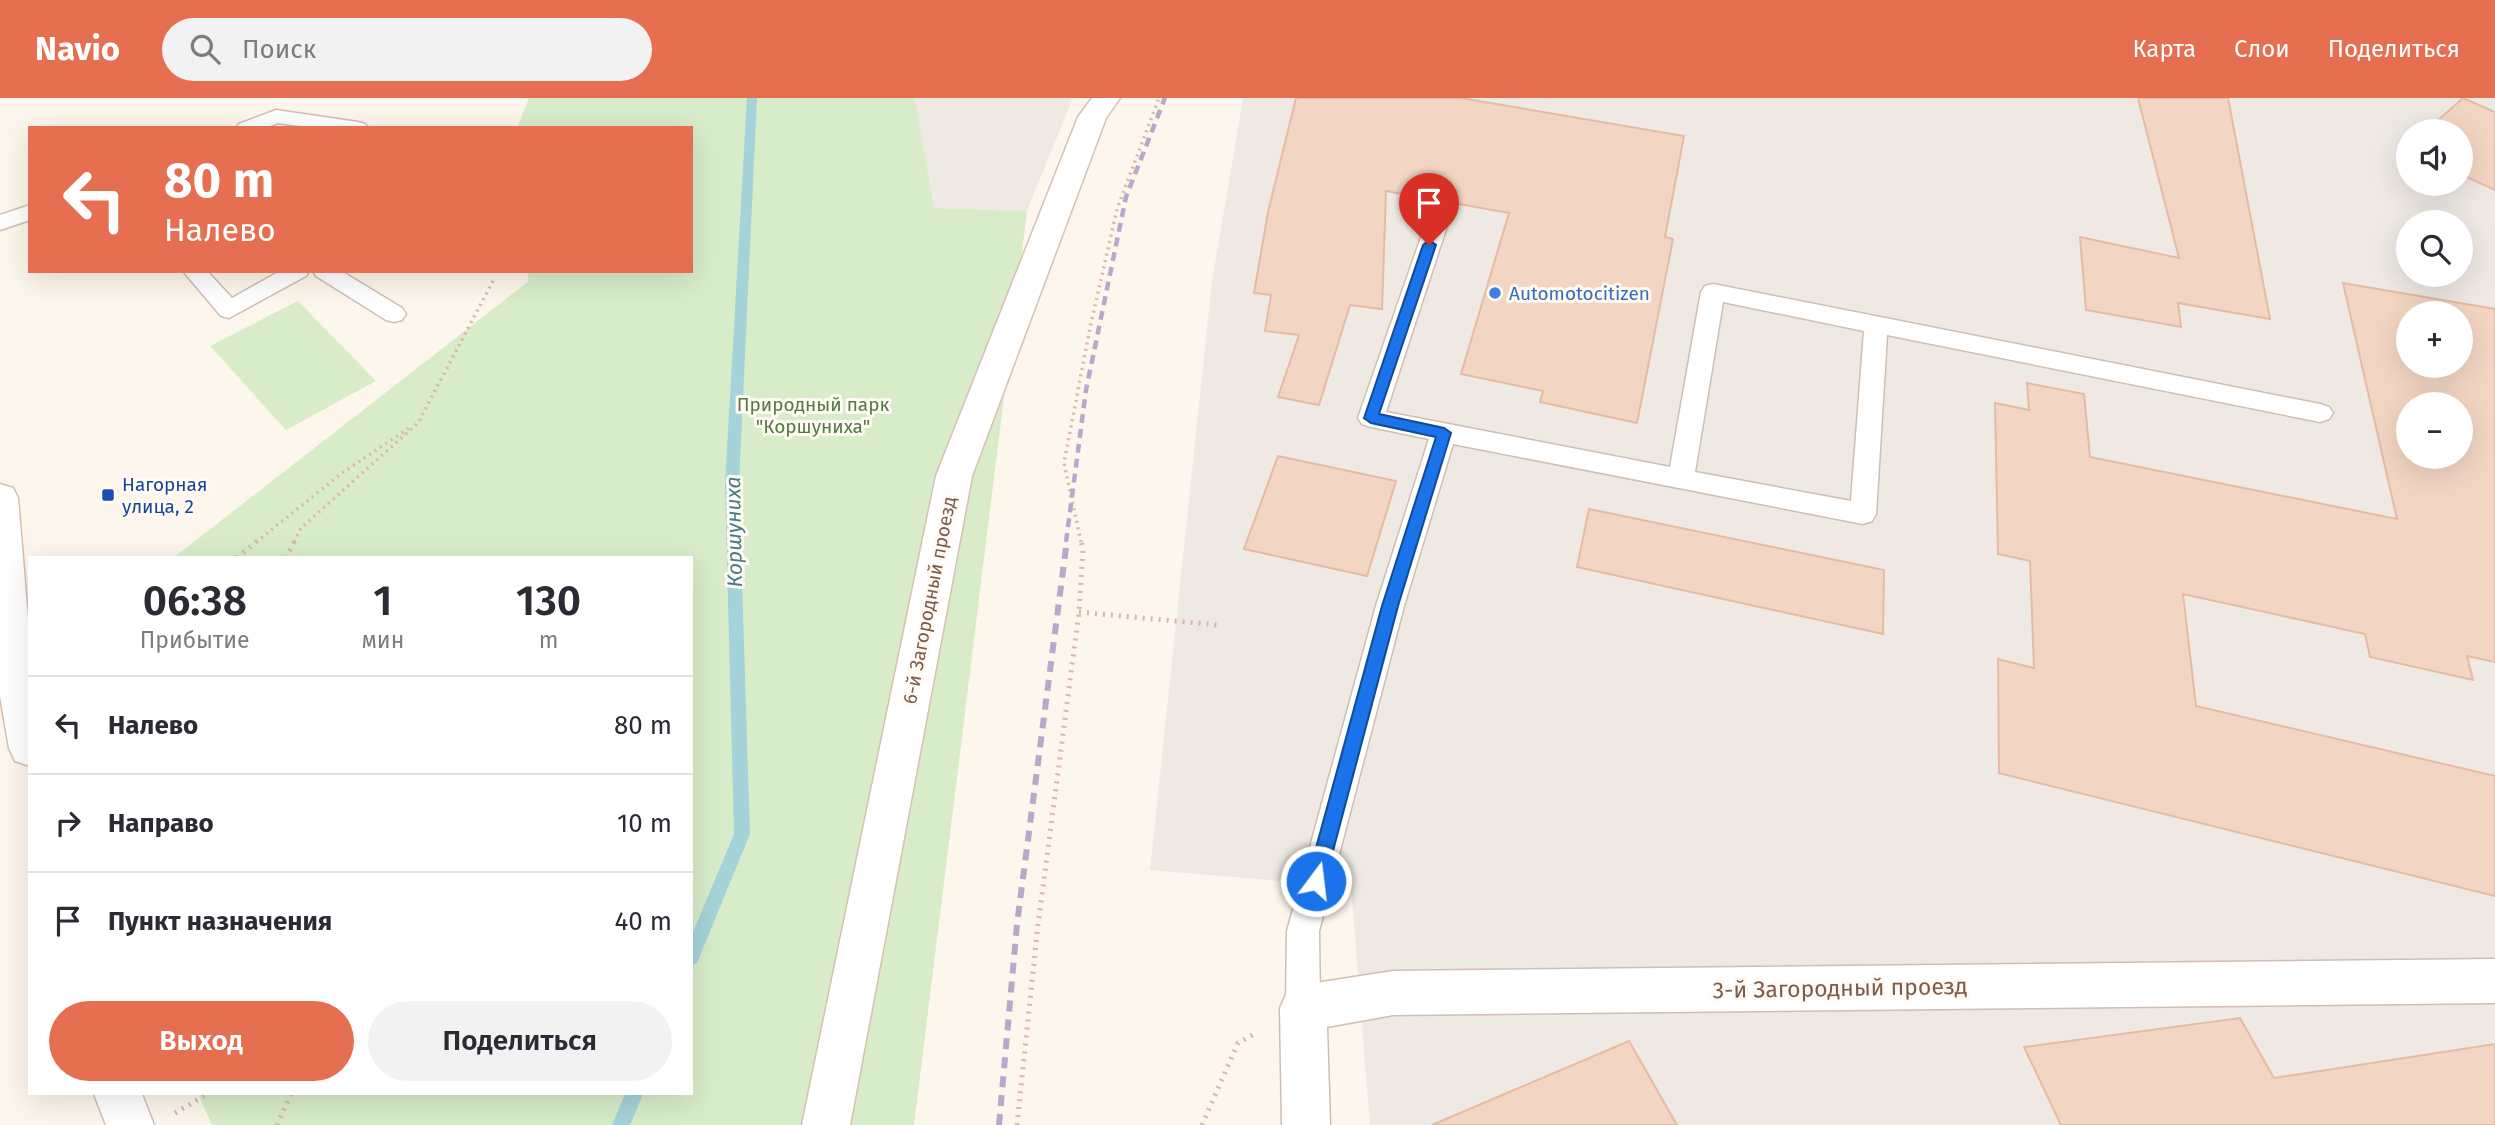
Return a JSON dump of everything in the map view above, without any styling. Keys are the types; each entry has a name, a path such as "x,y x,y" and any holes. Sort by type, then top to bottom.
{"street":[{"name":"6-й Загородный проезд","path":"826,1125 954,476 1092,117 1106,98"},
{"path":"0,498 10,642 28,737"},
{"name":"3-й Загородный проезд","path":"1303,1008 1393,993 2495,981"},
{"path":"1303,1008 1306,1125"},
{"path":"119,1095 148,1122"}],"lane":[{"path":"251,126 276,116 344,126"},
{"path":"0,223 28,213"},
{"path":"1438,220 1371,418 1863,514 1876,326"},
{"path":"196,273 229,310 294,273"},
{"path":"327,273 394,314"},
{"path":"1681,479 1713,292 2320,413"},
{"path":"1303,1008 1303,931 1390,606 1444,433"}],"path":[{"path":"1017,1125 1038,925 1079,612 1083,550 1064,463 1090,328 1117,209 1159,98"},
{"path":"287,556 301,527 418,423 493,281"},
{"path":"239,556 367,453 418,423"},
{"path":"1079,612 1218,625"},
{"path":"1202,1125 1238,1043 1303,1008"},
{"path":"148,1122 205,1095"},
{"path":"277,1125 290,1095"}],"shaded area":[{"path":"915,98 1073,98 1027,211 934,208"},
{"path":"1243,98 2495,98 2495,1125 1370,1125 1351,887 1150,870 1212,281"}],"green space":[{"name":"Природный парк \"Коршуниха\"","path":"529,98 915,98 934,208 1027,211 914,1125 212,1125 198,1095 693,1095 693,556 176,556 529,281 527,273 693,273 693,126 518,126"},
{"path":"298,301 376,381 286,430 210,346"}],"building":[{"path":"1296,98 1461,98 1684,136 1665,237 1673,239 1637,423 1540,402 1543,391 1461,374 1509,213 1386,191 1382,309 1350,305 1319,405 1278,397 1299,335 1265,331 1271,295 1254,293 1268,212"},
{"path":"2138,98 2228,98 2270,319 2178,303 2181,327 2086,310 2080,237 2179,258"},
{"path":"2463,98 2495,112 2495,190 2473,180 2473,119 2439,119"},
{"path":"2343,283 2448,301 2396,301 2396,378 2473,378 2473,305 2495,309 2495,662 2467,656 2473,680 2370,657 2365,634 2183,594 2196,706 2495,776 2495,896 1999,773 1998,659 2034,668 2030,561 1998,554 1995,403 2029,410 2027,383 2084,394 2090,457 2397,519"},
{"path":"1278,456 1396,481 1367,576 1244,549"},
{"path":"1589,509 1884,570 1883,634 1577,567"},
{"path":"2240,1018 2274,1078 2495,1044 2495,1125 2061,1125 2024,1047"},
{"path":"1629,1041 1677,1125 1432,1125"}],"waterway":[{"name":"Коршуниха","path":"693,952 742,834 732,484 752,98"},
{"name":"Коршуниха","path":"621,1125 634,1095"}],"railway":[{"path":"1066,542 1086,390 1126,197 1165,98"},
{"path":"999,1125 1017,924 1067,540"}],"place":[{"name":"Automotocitizen","path":"1495,293"},
{"name":"Нагорная улица, 2","path":"108,495"}],"route":[{"path":"1316,881 1390,606 1444,433 1371,418 1429,245"}]}
